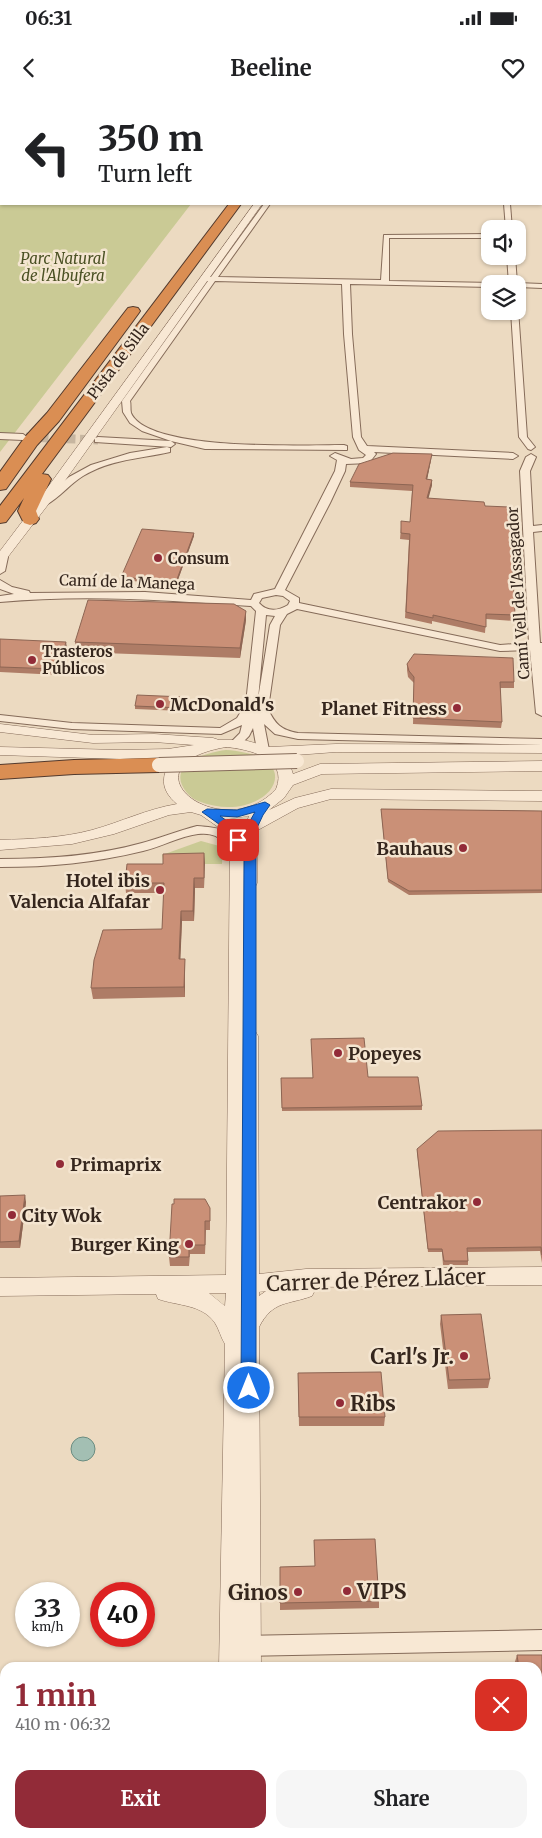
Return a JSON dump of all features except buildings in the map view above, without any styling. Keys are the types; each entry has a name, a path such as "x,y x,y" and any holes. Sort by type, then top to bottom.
{"highway":[{"name":"Pista de Silla","path":"0,518 235,205"},
{"name":"Pista de Silla","path":"0,485 27,439 53,417 143,298"},
{"path":"30,519 27,511 36,496 43,475 67,441 66,432"},
{"path":"0,466 27,439"},
{"path":"0,772 159,762"}],"street":[{"path":"213,446 174,440 154,433 134,421 127,414 126,401 252,216 266,205"},
{"path":"507,205 508,220"},
{"path":"385,282 386,236 481,236"},
{"path":"208,279 481,284"},
{"path":"43,504 45,498 208,279"},
{"path":"340,471 355,463 366,461 367,451 357,437 348,334 346,282"},
{"path":"526,285 542,286"},
{"path":"515,320 516,448 525,471"},
{"path":"0,436 27,439"},
{"path":"279,592 340,471 340,451 347,448 357,437"},
{"path":"98,440 213,446 347,448 367,451 486,454 516,448 536,452"},
{"path":"0,571 2,558 30,519 43,504 80,474 114,460 165,450 213,446"},
{"path":"516,448 536,452"},
{"path":"315,449 355,463"},
{"name":"Camí Vell de l'Assagador","path":"536,452 525,471 542,714"},
{"path":"528,529 542,528"},
{"path":"1,586 19,592 41,595"},
{"path":"0,751 76,754 168,754 193,751 208,746 230,744 244,734 250,720 253,700 258,607 256,598 264,593 279,592 292,597 295,605"},
{"name":"Camí de la Manega","path":"0,599 41,595 145,595 258,607 273,613 283,612"},
{"path":"242,1284 250,830 258,814 265,805 283,791 286,782 285,771 279,760 265,751 258,725 275,625 283,612 295,605 500,648 538,646"},
{"path":"72,726 222,731 238,724 244,719 253,700"},
{"path":"262,709 269,726 284,734 298,736 542,742"},
{"path":"0,718 154,738"},
{"path":"0,728 93,739 154,738 202,740 265,751 518,742"},
{"path":"336,748 542,751"},
{"path":"193,751 181,759 173,768 170,779 172,789 180,799 227,825 238,840 242,1284 240,1657 542,1640"},
{"path":"0,759 159,762 542,751"},
{"path":"0,755 159,762"},
{"path":"297,758 542,760"},
{"path":"286,782 320,769 542,766"},
{"path":"250,830 284,807 310,797 331,794 542,796"},
{"path":"0,844 31,844 78,838 119,827 167,809 199,809 237,813 265,805"},
{"path":"0,863 49,863 104,856 143,847 197,830 219,832 225,835 237,848"},
{"name":"Carrer de Pérez Llácer","path":"0,1287 242,1284 306,1278 542,1276"},
{"name":"Carrer de Pérez Llácer","path":"242,1335 262,1305 278,1294 289,1290 542,1287"},
{"path":"0,1298 36,1295 164,1292 199,1298 223,1316 242,1335"}],"green space":[{"name":"Parc Natural de l'Albufera","path":"0,205 190,205 0,452"},
{"path":"226,750 254,755 270,764 275,776 272,788 261,798 244,805 222,807 198,801 191,796 182,785 180,777 182,770 194,759"},
{"path":"201,841 223,847 222,864 164,864 162,855"}],"shaded area":[{"path":"83,1437 88,1438 94,1444 94,1454 88,1460 83,1461 78,1460 72,1454 71,1449 72,1444 78,1438"}],"tunnel":[{"path":"26,437 98,440"}],"place":[{"name":"Consum","path":"158,558"},
{"name":"Trasteros Públicos","path":"32,660"},
{"name":"McDonald's","path":"160,704"},
{"name":"Planet Fitness","path":"457,708"},
{"name":"Bauhaus","path":"463,848"},
{"name":"Hotel ibis Valencia Alfafar","path":"160,890"},
{"name":"Popeyes","path":"338,1053"},
{"name":"Primaprix","path":"60,1164"},
{"name":"Centrakor","path":"477,1202"},
{"name":"City Wok","path":"12,1215"},
{"name":"Burger King","path":"189,1244"},
{"name":"Carl's Jr.","path":"464,1356"},
{"name":"Ribs","path":"340,1403"},
{"name":"VIPS","path":"347,1591"},
{"name":"Ginos","path":"298,1592"}],"route":[{"path":"238,840 227,825 207,812 237,813 265,805 250,830 249,1388"}]}
